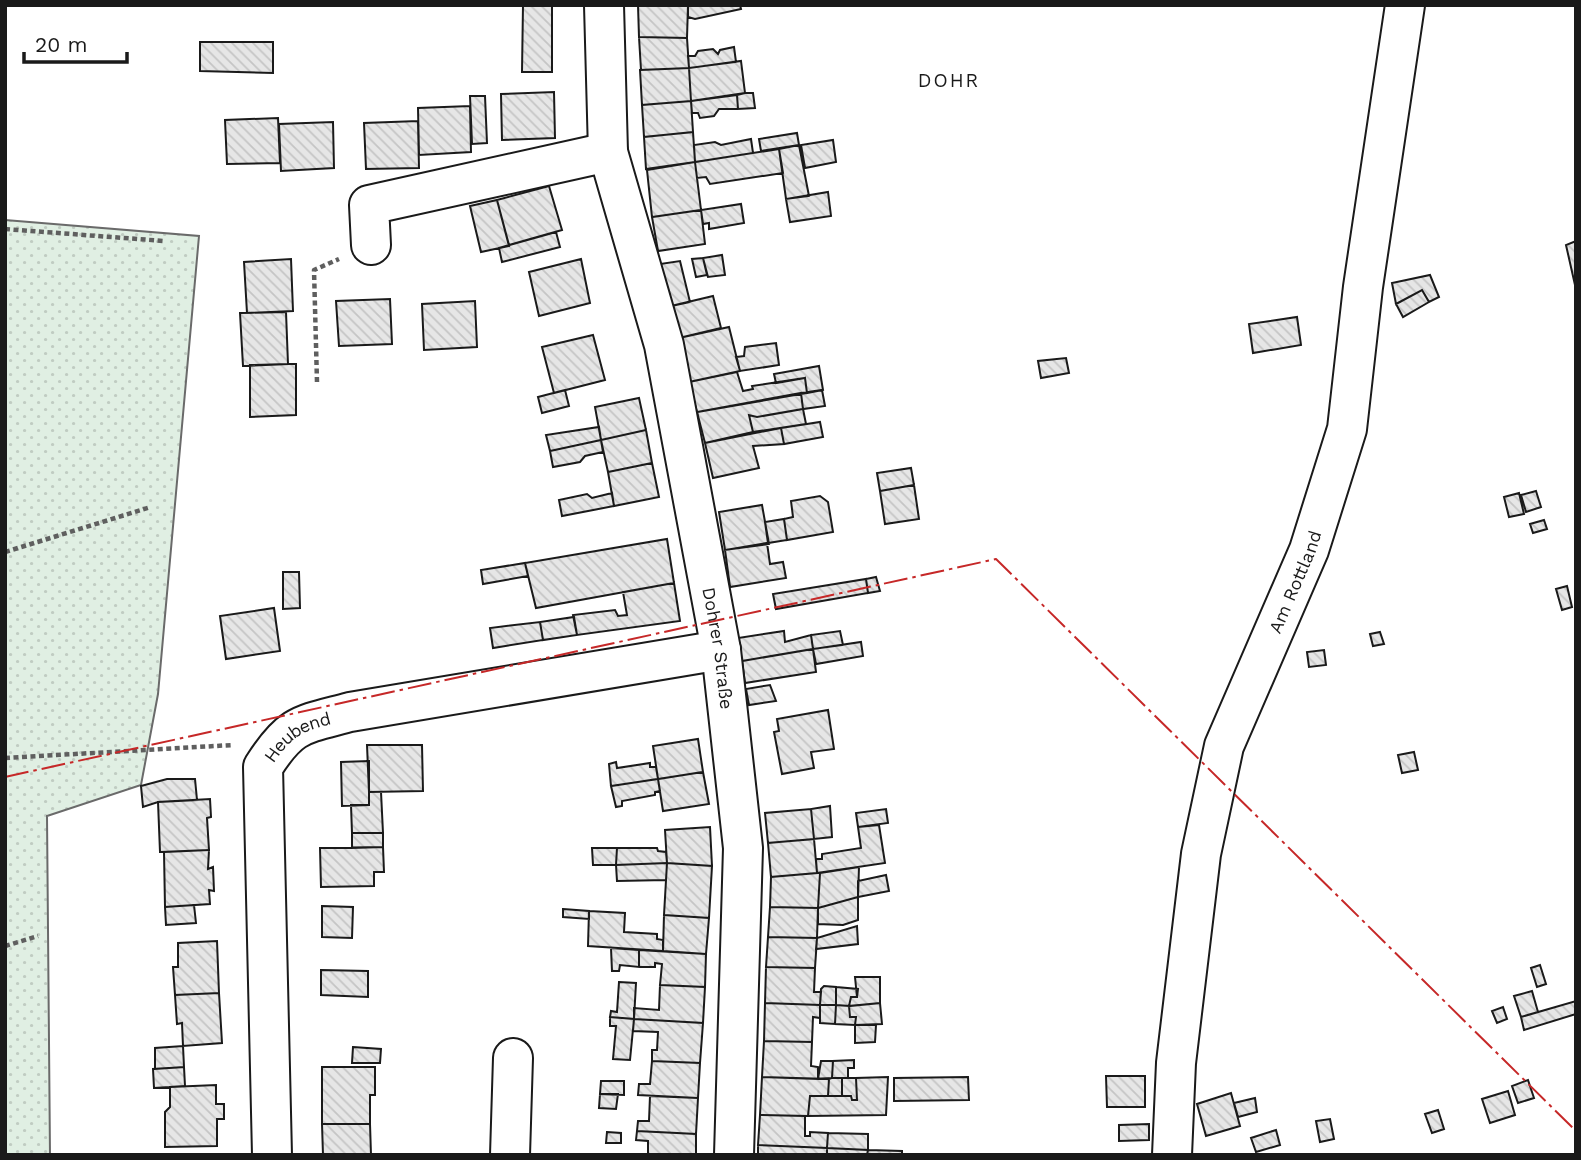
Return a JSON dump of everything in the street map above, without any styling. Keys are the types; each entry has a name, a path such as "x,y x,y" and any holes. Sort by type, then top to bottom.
{"street":[{"name":"Dohrer Straße","path":"604,5 608,152 664,345 721,650 743,848 734,1155"},
{"name":"Am Rottland","path":"1172,1155 1176,1063 1201,854 1223,747 1309,550 1347,429 1363,287 1405,5"},
{"path":"371,245 369,205 608,152"},
{"name":"Heubend","path":"272,1155 263,767 279,742 296,726 350,712 721,650"},
{"path":"510,1155 513,1058"}],"path":[{"path":"5,229 164,241"},
{"path":"317,382 314,270 371,245"},
{"path":"5,552 151,507"},
{"path":"5,758 279,742"},
{"path":"5,946 38,936"}],"green space":[{"path":"5,220 199,236 158,694 141,785 47,816 50,1155 5,1155"}],"building":[{"path":"523,5 552,5 552,72 522,72"},
{"path":"638,5 688,5 687,38 639,37"},
{"path":"688,5 740,5 741,9 695,19 688,17"},
{"path":"639,37 687,38 689,68 641,70"},
{"path":"200,42 273,42 273,73 200,71"},
{"path":"734,47 736,62 689,68 688,56 695,56 698,51 713,49 718,54 720,50"},
{"path":"741,61 745,93 691,101 689,68"},
{"path":"689,68 691,101 642,105 640,70"},
{"path":"554,92 555,138 502,140 501,94"},
{"path":"753,93 755,108 738,109 737,95"},
{"path":"737,95 738,109 719,109 714,116 700,118 698,113 692,113 691,101"},
{"path":"470,96 485,96 487,143 472,144"},
{"path":"691,101 693,132 644,137 642,105"},
{"path":"470,106 471,152 419,155 418,108"},
{"path":"278,118 280,163 227,164 225,120"},
{"path":"418,121 419,168 366,169 364,123"},
{"path":"333,122 334,168 281,171 279,124"},
{"path":"693,132 695,162 646,169 644,137"},
{"path":"797,133 799,145 761,151 759,139"},
{"path":"751,139 753,153 695,162 694,145 715,142 721,145"},
{"path":"833,140 836,162 805,168 801,145"},
{"path":"799,145 809,196 786,199 779,149"},
{"path":"779,149 783,173 710,184 706,177 697,178 695,162"},
{"path":"695,162 701,210 652,217 647,170"},
{"path":"549,186 562,230 509,245 497,200"},
{"path":"828,192 831,216 790,222 786,199"},
{"path":"497,200 509,246 481,252 470,206"},
{"path":"741,204 744,223 709,229 709,223 703,224 701,210"},
{"path":"701,210 705,244 658,251 652,217"},
{"path":"556,232 560,247 502,262 499,248"},
{"path":"1576,241 1576,284 1575,285 1566,245"},
{"path":"722,255 725,275 708,277 703,258"},
{"path":"703,258 707,275 696,277 692,259"},
{"path":"291,259 293,311 247,313 244,262"},
{"path":"581,259 590,303 539,316 529,272"},
{"path":"680,261 690,302 671,306 660,264"},
{"path":"1430,275 1439,297 1429,302 1422,290 1396,304 1392,283"},
{"path":"1422,290 1429,302 1403,317 1396,304"},
{"path":"713,296 721,328 679,338 671,306"},
{"path":"390,299 392,344 339,346 336,301"},
{"path":"475,301 477,347 424,350 422,304"},
{"path":"286,312 288,364 243,366 240,313"},
{"path":"1297,317 1301,345 1253,353 1249,324"},
{"path":"729,327 740,371 689,382 679,338"},
{"path":"593,335 605,380 554,393 542,347"},
{"path":"776,343 779,365 740,371 736,357 744,356 745,347"},
{"path":"1066,358 1069,373 1041,378 1038,361"},
{"path":"296,364 296,415 250,417 250,365"},
{"path":"819,366 823,390 807,393 805,378 776,383 774,374"},
{"path":"737,372 743,391 753,389 752,386 805,378 807,393 697,412 689,382"},
{"path":"565,390 569,406 542,413 538,397"},
{"path":"822,390 825,406 803,409 801,393"},
{"path":"801,393 803,409 757,417 749,415 753,432 705,443 697,412"},
{"path":"639,398 646,430 601,440 595,407"},
{"path":"803,409 806,424 753,432 749,415 757,417"},
{"path":"820,422 823,437 784,444 781,428"},
{"path":"599,427 601,440 550,451 546,435"},
{"path":"781,428 784,444 753,446 759,468 713,478 705,443"},
{"path":"646,430 652,463 608,472 601,440"},
{"path":"601,440 603,452 585,456 580,462 553,467 550,451"},
{"path":"652,463 659,497 614,506 608,472"},
{"path":"911,468 914,485 880,491 877,473"},
{"path":"914,485 919,519 885,524 880,491"},
{"path":"1536,491 1541,507 1526,512 1521,495"},
{"path":"612,493 614,506 562,516 559,500 587,494 592,498"},
{"path":"1519,493 1524,514 1509,517 1504,497"},
{"path":"820,496 828,502 833,532 787,540 784,519 793,517 791,501"},
{"path":"762,505 769,544 725,550 719,512"},
{"path":"784,519 787,540 768,543 765,522"},
{"path":"1544,520 1547,529 1533,533 1530,524"},
{"path":"667,539 674,583 536,608 525,563"},
{"path":"767,543 770,564 783,562 786,578 730,587 725,550"},
{"path":"525,563 528,576 483,584 481,570"},
{"path":"283,572 299,572 300,608 283,609"},
{"path":"876,577 880,591 868,593 866,579"},
{"path":"866,579 868,593 776,609 773,594"},
{"path":"674,583 680,621 577,635 573,615 615,610 618,616 627,615 623,592"},
{"path":"1567,586 1572,607 1562,610 1556,589"},
{"path":"274,608 280,651 226,659 220,616"},
{"path":"574,617 577,635 543,640 540,622"},
{"path":"540,622 543,640 493,648 490,628"},
{"path":"784,631 785,642 811,635 813,649 742,661 738,638"},
{"path":"840,631 843,645 813,649 811,635"},
{"path":"1380,632 1384,644 1373,646 1370,634"},
{"path":"861,642 863,656 816,664 813,649"},
{"path":"813,649 816,672 745,683 742,661"},
{"path":"1324,650 1326,665 1309,667 1307,652"},
{"path":"770,685 776,701 749,705 746,689"},
{"path":"828,710 834,749 811,752 814,768 782,774 774,732 779,731 777,719"},
{"path":"698,739 703,772 658,779 653,746"},
{"path":"367,745 422,745 423,791 369,792"},
{"path":"1414,752 1418,770 1402,773 1398,755"},
{"path":"369,761 369,805 342,806 341,762"},
{"path":"616,762 617,768 650,763 650,767 656,767 658,779 611,786 609,764"},
{"path":"703,772 709,804 663,811 658,779"},
{"path":"167,779 195,779 197,800 158,802 143,807 141,786"},
{"path":"658,779 660,791 655,792 655,795 622,801 622,806 616,807 611,786"},
{"path":"369,792 381,792 383,833 352,833 351,805 369,805"},
{"path":"210,799 211,817 207,818 209,850 160,852 158,802"},
{"path":"830,806 832,837 814,839 811,809"},
{"path":"811,809 814,839 768,843 765,813"},
{"path":"886,809 888,823 858,827 856,813"},
{"path":"879,825 885,863 817,873 816,859 822,859 822,854 861,848 858,827"},
{"path":"710,827 712,866 667,863 665,830"},
{"path":"352,833 383,833 383,847 352,848"},
{"path":"814,839 817,873 771,877 768,843"},
{"path":"383,847 384,872 374,872 374,886 321,887 320,848"},
{"path":"592,848 617,848 616,865 593,865"},
{"path":"617,848 657,848 658,851 666,852 667,863 616,865"},
{"path":"209,850 208,869 213,867 214,891 209,890 210,904 165,907 164,852"},
{"path":"667,863 666,880 617,881 616,865"},
{"path":"667,863 712,866 709,918 664,915"},
{"path":"859,867 858,897 818,908 820,873"},
{"path":"820,873 818,908 770,907 771,877"},
{"path":"886,875 889,891 858,897 858,881"},
{"path":"858,897 858,920 843,925 818,924 818,908"},
{"path":"194,905 196,923 166,925 165,907"},
{"path":"322,906 353,907 352,938 322,937"},
{"path":"770,907 818,908 817,938 768,937"},
{"path":"563,909 589,911 589,919 563,917"},
{"path":"589,911 625,913 624,932 657,934 657,939 663,940 663,951 588,946"},
{"path":"664,915 709,918 706,954 663,951"},
{"path":"857,926 858,944 816,949 817,938"},
{"path":"768,937 817,938 815,968 766,967"},
{"path":"217,941 219,993 175,995 173,967 178,967 178,943"},
{"path":"611,948 639,950 639,967 620,965 619,971 612,971"},
{"path":"639,950 706,954 705,987 660,985 662,964 639,967"},
{"path":"1540,965 1546,984 1537,987 1531,968"},
{"path":"766,967 815,968 814,992 821,992 820,1005 765,1003"},
{"path":"321,970 368,971 368,997 321,995"},
{"path":"855,977 880,977 880,1003 849,1006 851,997 857,997"},
{"path":"619,982 636,983 634,1019 610,1017 611,1011 617,1012"},
{"path":"660,985 705,987 703,1023 634,1019 634,1008 659,1010"},
{"path":"824,986 836,987 836,1005 820,1005 821,989"},
{"path":"836,987 858,989 857,997 851,997 849,1006 836,1005"},
{"path":"1532,991 1538,1012 1521,1017 1514,996"},
{"path":"219,993 222,1043 183,1046 182,1023 177,1024 175,995"},
{"path":"1576,1001 1576,1014 1524,1030 1521,1017"},
{"path":"765,1003 820,1005 820,1018 813,1017 812,1042 764,1041"},
{"path":"880,1003 882,1024 855,1025 856,1017 850,1017 849,1006"},
{"path":"820,1005 836,1005 835,1024 820,1023"},
{"path":"836,1005 849,1006 850,1017 856,1017 855,1025 835,1024"},
{"path":"1503,1007 1507,1019 1497,1023 1492,1011"},
{"path":"610,1017 634,1019 630,1060 613,1059 616,1026 610,1026"},
{"path":"634,1019 703,1023 700,1063 652,1061 652,1050 657,1050 658,1032 633,1031"},
{"path":"855,1025 876,1025 875,1042 855,1043"},
{"path":"764,1041 812,1042 811,1066 818,1067 818,1079 762,1077"},
{"path":"183,1046 184,1067 155,1069 155,1048"},
{"path":"353,1047 381,1049 380,1063 352,1063"},
{"path":"854,1060 854,1068 848,1068 848,1078 832,1078 833,1061"},
{"path":"652,1061 700,1063 698,1098 638,1095 639,1084 650,1084"},
{"path":"821,1061 833,1061 832,1078 818,1079"},
{"path":"184,1067 185,1086 154,1088 153,1069"},
{"path":"322,1067 375,1067 375,1095 370,1095 370,1124 322,1124"},
{"path":"1106,1076 1145,1076 1145,1107 1107,1107"},
{"path":"762,1077 829,1079 828,1096 810,1096 808,1116 760,1115"},
{"path":"888,1077 886,1115 808,1116 810,1096 851,1096 852,1100 857,1100 856,1078"},
{"path":"968,1077 969,1100 894,1101 894,1078"},
{"path":"842,1078 842,1096 828,1096 829,1079"},
{"path":"842,1078 856,1078 857,1100 852,1100 851,1096 842,1096"},
{"path":"1528,1080 1534,1098 1518,1103 1512,1086"},
{"path":"601,1081 624,1081 624,1095 600,1094"},
{"path":"216,1085 216,1104 224,1104 224,1119 217,1119 217,1146 165,1147 165,1112 170,1107 170,1087"},
{"path":"1508,1091 1515,1115 1490,1123 1482,1099"},
{"path":"1231,1093 1240,1126 1206,1136 1197,1104"},
{"path":"600,1094 618,1094 616,1109 599,1108"},
{"path":"650,1096 698,1098 696,1134 637,1131 638,1121 649,1121"},
{"path":"1255,1098 1257,1112 1238,1117 1234,1103"},
{"path":"1438,1110 1444,1129 1432,1133 1425,1114"},
{"path":"760,1115 805,1116 805,1136 810,1136 810,1132 828,1133 827,1148 758,1145"},
{"path":"1330,1119 1334,1139 1320,1142 1316,1121"},
{"path":"322,1124 370,1124 371,1155 323,1155"},
{"path":"1149,1124 1149,1140 1119,1141 1119,1125"},
{"path":"1276,1130 1280,1145 1256,1152 1251,1138"},
{"path":"637,1131 696,1134 696,1155 648,1155 648,1141 636,1140"},
{"path":"607,1132 621,1133 621,1143 606,1143"},
{"path":"828,1133 868,1134 868,1150 827,1148"},
{"path":"758,1145 827,1148 827,1155 758,1155"},
{"path":"827,1148 868,1150 867,1155 827,1155"},
{"path":"868,1150 902,1151 902,1155 867,1155"}],"power":[{"path":"5,777 996,559 1576,1131"}],"district":[{"name":"DOHR","path":"949,80"}]}
